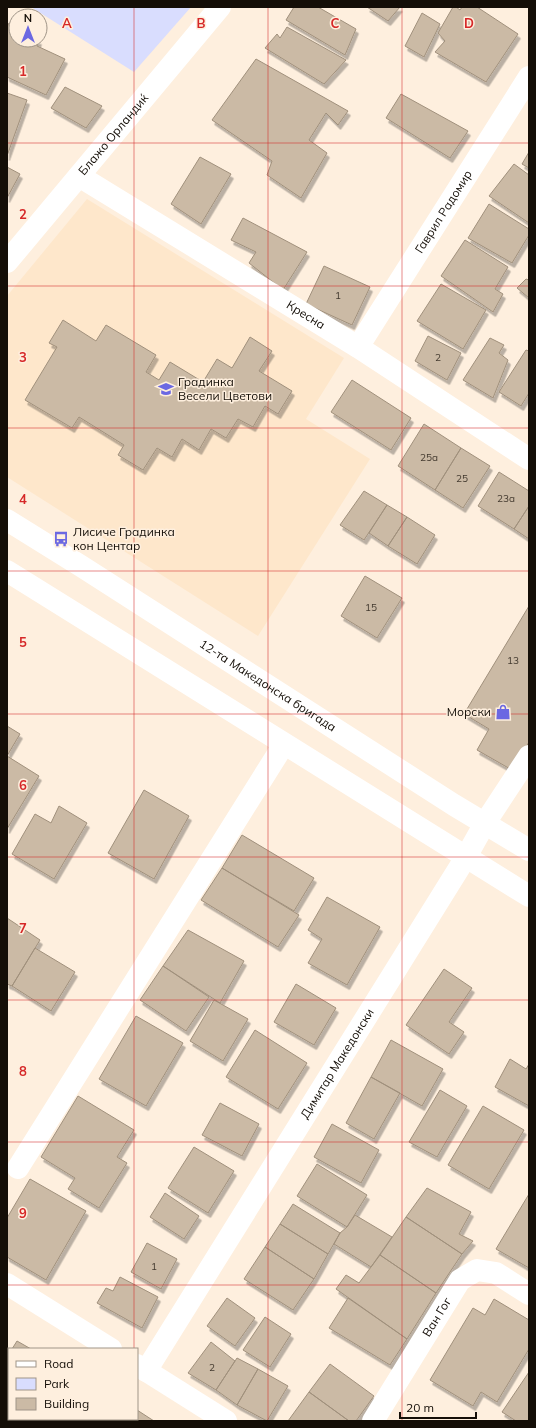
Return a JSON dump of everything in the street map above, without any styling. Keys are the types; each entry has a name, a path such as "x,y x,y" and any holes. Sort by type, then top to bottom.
{"street":[{"name":"Блажо Орландиќ","path":"7,262 220,7"},
{"name":"Гаврил Радомир","path":"358,347 527,84"},
{"name":"Кресна","path":"79,176 358,347 529,459"},
{"name":"12-та Македонска бригада","path":"7,520 454,805 529,850"},
{"path":"7,570 529,896"},
{"path":"18,1168 284,744"},
{"name":"Димитар Македонски","path":"142,1368 466,857 485,823 529,756"},
{"name":"Ван Гог","path":"373,1421 460,1280 477,1270 496,1273 529,1294"},
{"path":"7,1284 109,1348"},
{"path":"142,1368 226,1421"}],"shaded area":[{"name":"Градинка Весели Цветови","path":"87,199 344,358 306,419 370,459 258,636 7,477 7,296"}],"green space":[{"path":"31,7 191,7 134,72 48,18 48,8"}],"building":[{"path":"294,7 318,7 356,29 345,55 286,20"},
{"path":"367,7 400,7 388,21"},
{"path":"453,7 460,10 462,7 477,7 518,34 486,82 435,52 445,41 438,33"},
{"path":"422,13 440,24 424,57 405,46"},
{"path":"8,25 8,48 41,48 65,59 46,95 7,77"},
{"path":"287,27 346,60 324,84 265,48 277,34 280,38"},
{"path":"256,59 348,111 338,125 326,113 309,140 327,153 301,198 267,175 272,161 212,120"},
{"path":"65,87 102,106 86,128 51,108"},
{"path":"7,93 27,100 7,156"},
{"path":"401,94 468,131 450,158 386,118"},
{"path":"529,152 529,168 522,164"},
{"path":"200,157 231,174 201,224 171,204"},
{"path":"514,164 529,175 529,223 489,196"},
{"path":"7,167 20,174 7,198"},
{"path":"489,204 529,229 529,235 512,263 468,238"},
{"path":"243,218 307,252 283,290 249,263 256,252 231,240"},
{"path":"465,240 508,267 495,289 503,294 493,312 441,276"},
{"path":"324,266 370,287 352,325 306,304"},
{"path":"526,279 529,280 529,298 517,288"},
{"path":"441,284 486,310 463,349 417,321"},
{"path":"63,320 96,341 106,325 156,355 146,372 159,380 170,362 203,382 217,359 232,368 250,337 272,351 259,371 292,391 278,414 265,406 253,427 238,419 226,438 211,429 199,450 182,439 172,457 157,448 143,470 118,455 124,445 79,417 72,428 25,400 57,347 49,343"},
{"path":"428,336 461,353 447,380 415,361"},
{"path":"490,338 504,345 499,353 508,360 493,398 463,380"},
{"path":"526,350 529,351 529,393 521,406 499,392"},
{"path":"352,380 411,418 391,450 331,412"},
{"path":"424,424 461,448 435,490 398,466"},
{"path":"461,448 490,466 463,508 435,490"},
{"path":"499,472 529,491 529,506 514,529 478,506"},
{"path":"364,491 387,505 364,540 340,525"},
{"path":"387,505 407,517 388,546 369,533"},
{"path":"529,506 529,539 514,529"},
{"path":"407,517 435,535 417,564 388,546"},
{"path":"365,576 402,598 377,638 341,616"},
{"path":"529,606 529,742 512,770 477,750 489,729 464,714"},
{"path":"7,726 20,734 7,756"},
{"path":"7,756 39,776 7,829"},
{"path":"144,790 189,816 154,879 108,853"},
{"path":"59,806 87,823 54,879 12,854 35,814 51,823"},
{"path":"242,835 314,878 294,911 222,868"},
{"path":"222,868 299,915 278,947 201,900"},
{"path":"327,897 380,927 347,985 308,963 322,939 308,930"},
{"path":"7,918 40,940 12,986 7,984"},
{"path":"188,930 244,961 220,1003 163,966"},
{"path":"35,948 75,972 51,1011 12,986"},
{"path":"163,966 209,997 186,1031 140,1000"},
{"path":"444,969 472,988 449,1022 464,1032 449,1054 406,1025"},
{"path":"296,984 336,1008 314,1045 274,1022"},
{"path":"214,1000 248,1019 223,1061 190,1041"},
{"path":"136,1016 183,1043 146,1106 99,1079"},
{"path":"255,1030 307,1063 278,1109 226,1077"},
{"path":"391,1040 443,1069 422,1106 371,1077"},
{"path":"510,1059 526,1069 529,1064 529,1106 495,1087"},
{"path":"371,1077 400,1093 374,1139 346,1123"},
{"path":"440,1090 467,1106 437,1157 409,1142"},
{"path":"78,1096 134,1130 117,1157 127,1163 99,1208 68,1189 75,1178 41,1157"},
{"path":"220,1103 259,1124 242,1156 202,1135"},
{"path":"483,1106 524,1130 489,1189 448,1165"},
{"path":"332,1124 379,1150 361,1183 314,1157"},
{"path":"194,1147 234,1171 208,1213 168,1188"},
{"path":"317,1164 367,1195 347,1227 297,1196"},
{"path":"30,1179 86,1211 46,1280 7,1257 7,1218"},
{"path":"427,1188 471,1212 459,1234 473,1241 462,1254 406,1217"},
{"path":"165,1193 199,1216 184,1239 150,1217"},
{"path":"529,1194 529,1268 496,1249"},
{"path":"293,1204 340,1233 328,1254 280,1224"},
{"path":"355,1215 392,1237 371,1267 334,1244 340,1233 347,1227"},
{"path":"406,1217 462,1254 436,1293 380,1255"},
{"path":"280,1224 328,1254 314,1279 265,1247"},
{"path":"147,1243 177,1259 161,1289 131,1272"},
{"path":"265,1247 314,1279 293,1310 244,1279"},
{"path":"380,1255 436,1293 407,1339 336,1289 346,1275 359,1283"},
{"path":"120,1277 158,1297 142,1328 97,1303 106,1288 113,1291"},
{"path":"227,1298 255,1318 235,1346 207,1326"},
{"path":"348,1298 407,1339 390,1365 329,1328"},
{"path":"494,1299 529,1320 529,1349 497,1402 481,1392 473,1406 430,1380 473,1308 485,1315"},
{"path":"265,1317 291,1334 270,1367 243,1350"},
{"path":"17,1341 29,1348 13,1348"},
{"path":"211,1342 235,1361 216,1390 188,1373"},
{"path":"8,1356 8,1392 7,1391"},
{"path":"237,1358 258,1369 237,1405 216,1390"},
{"path":"330,1364 374,1396 356,1421 349,1421 309,1392"},
{"path":"258,1369 288,1386 267,1421 237,1405"},
{"path":"529,1372 529,1421 516,1421 502,1412"},
{"path":"309,1392 349,1421 288,1421"},
{"path":"138,1411 154,1421 76,1421 138,1420"}],"place":[{"name":"Градинка Весели Цветови","path":"166,389"},
{"name":"Лисиче Градинка кон Центар","path":"61,539"},
{"name":"Морски","path":"503,712"}]}
